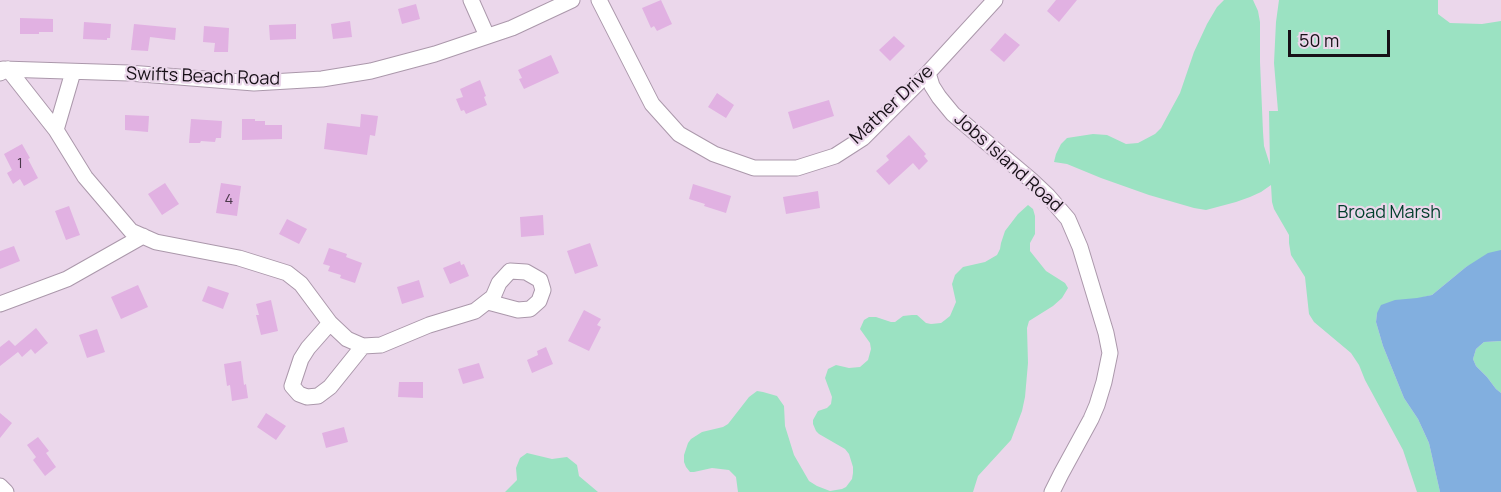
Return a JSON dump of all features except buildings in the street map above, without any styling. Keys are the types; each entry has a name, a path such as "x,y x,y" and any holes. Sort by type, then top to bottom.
{"street":[{"path":"471,0 487,36"},
{"name":"Swifts Beach Road","path":"3,70 129,73 254,83 322,79 371,71 435,54 512,28 572,0"},
{"name":"Mather Drive","path":"599,0 652,104 679,134 714,154 754,168 797,168 835,156 863,138 928,73 995,0"},
{"path":"3,70 56,130 85,177 131,231 156,242 239,258 288,273 300,284 330,323 347,339 363,346 381,345 429,325 476,311 488,302"},
{"path":"56,130 73,72"},
{"name":"Jobs Island Road","path":"928,73 932,86 953,114 1031,180 1068,219 1080,247 1106,333 1110,353 1097,405 1052,492"},
{"path":"0,304 67,279 143,236"},
{"path":"330,323 301,359 292,386 299,394 307,397 318,396 330,387 363,346"},
{"path":"0,486 6,492"}],"green space":[{"name":"Broad Marsh","path":"1224,0 1253,0 1258,11 1264,146 1270,165 1269,111 1278,111 1274,63 1279,0 1438,0 1438,14 1450,23 1482,24 1501,21 1501,253 1466,267 1432,295 1404,302 1377,313 1376,322 1383,346 1404,398 1418,419 1429,443 1440,492 1417,492 1403,450 1359,365 1351,353 1314,322 1309,314 1305,277 1291,255 1289,235 1274,209 1271,185 1250,197 1206,210 1149,195 1067,164 1054,162 1061,144 1067,138 1093,134 1107,135 1126,144 1138,143 1155,134 1161,128 1180,93 1194,52 1207,24"},
{"path":"1028,205 1033,209 1035,216 1035,234 1030,243 1030,251 1046,271 1065,283 1068,288 1053,306 1029,321 1027,328 1028,363 1022,411 1011,440 978,476 973,492 738,492 736,477 729,470 712,468 690,472 686,467 684,455 691,439 702,432 728,424 749,397 757,391 777,396 784,406 785,426 794,455 809,481 830,491 846,487 853,473 849,454 845,449 819,434 813,424 818,411 831,404 832,397 825,378 828,369 836,365 849,368 860,367 868,360 870,343 860,329 864,320 869,317 895,322 903,316 917,315 926,323 931,324 941,323 950,316 956,302 952,284 955,275 963,267 985,262 997,255 1005,231"},
{"path":"1501,341 1501,393 1476,366 1473,359 1476,349 1484,342"},
{"path":"527,453 552,459 567,457 577,465 579,476 598,492 505,492 517,480 516,468 520,458"}],"water":[{"path":"1501,250 1501,341 1484,342 1476,349 1473,359 1476,366 1501,393 1501,492 1440,492 1429,443 1418,419 1404,398 1383,346 1376,322 1377,313 1381,305 1395,300 1432,295 1466,267 1488,253"}]}
